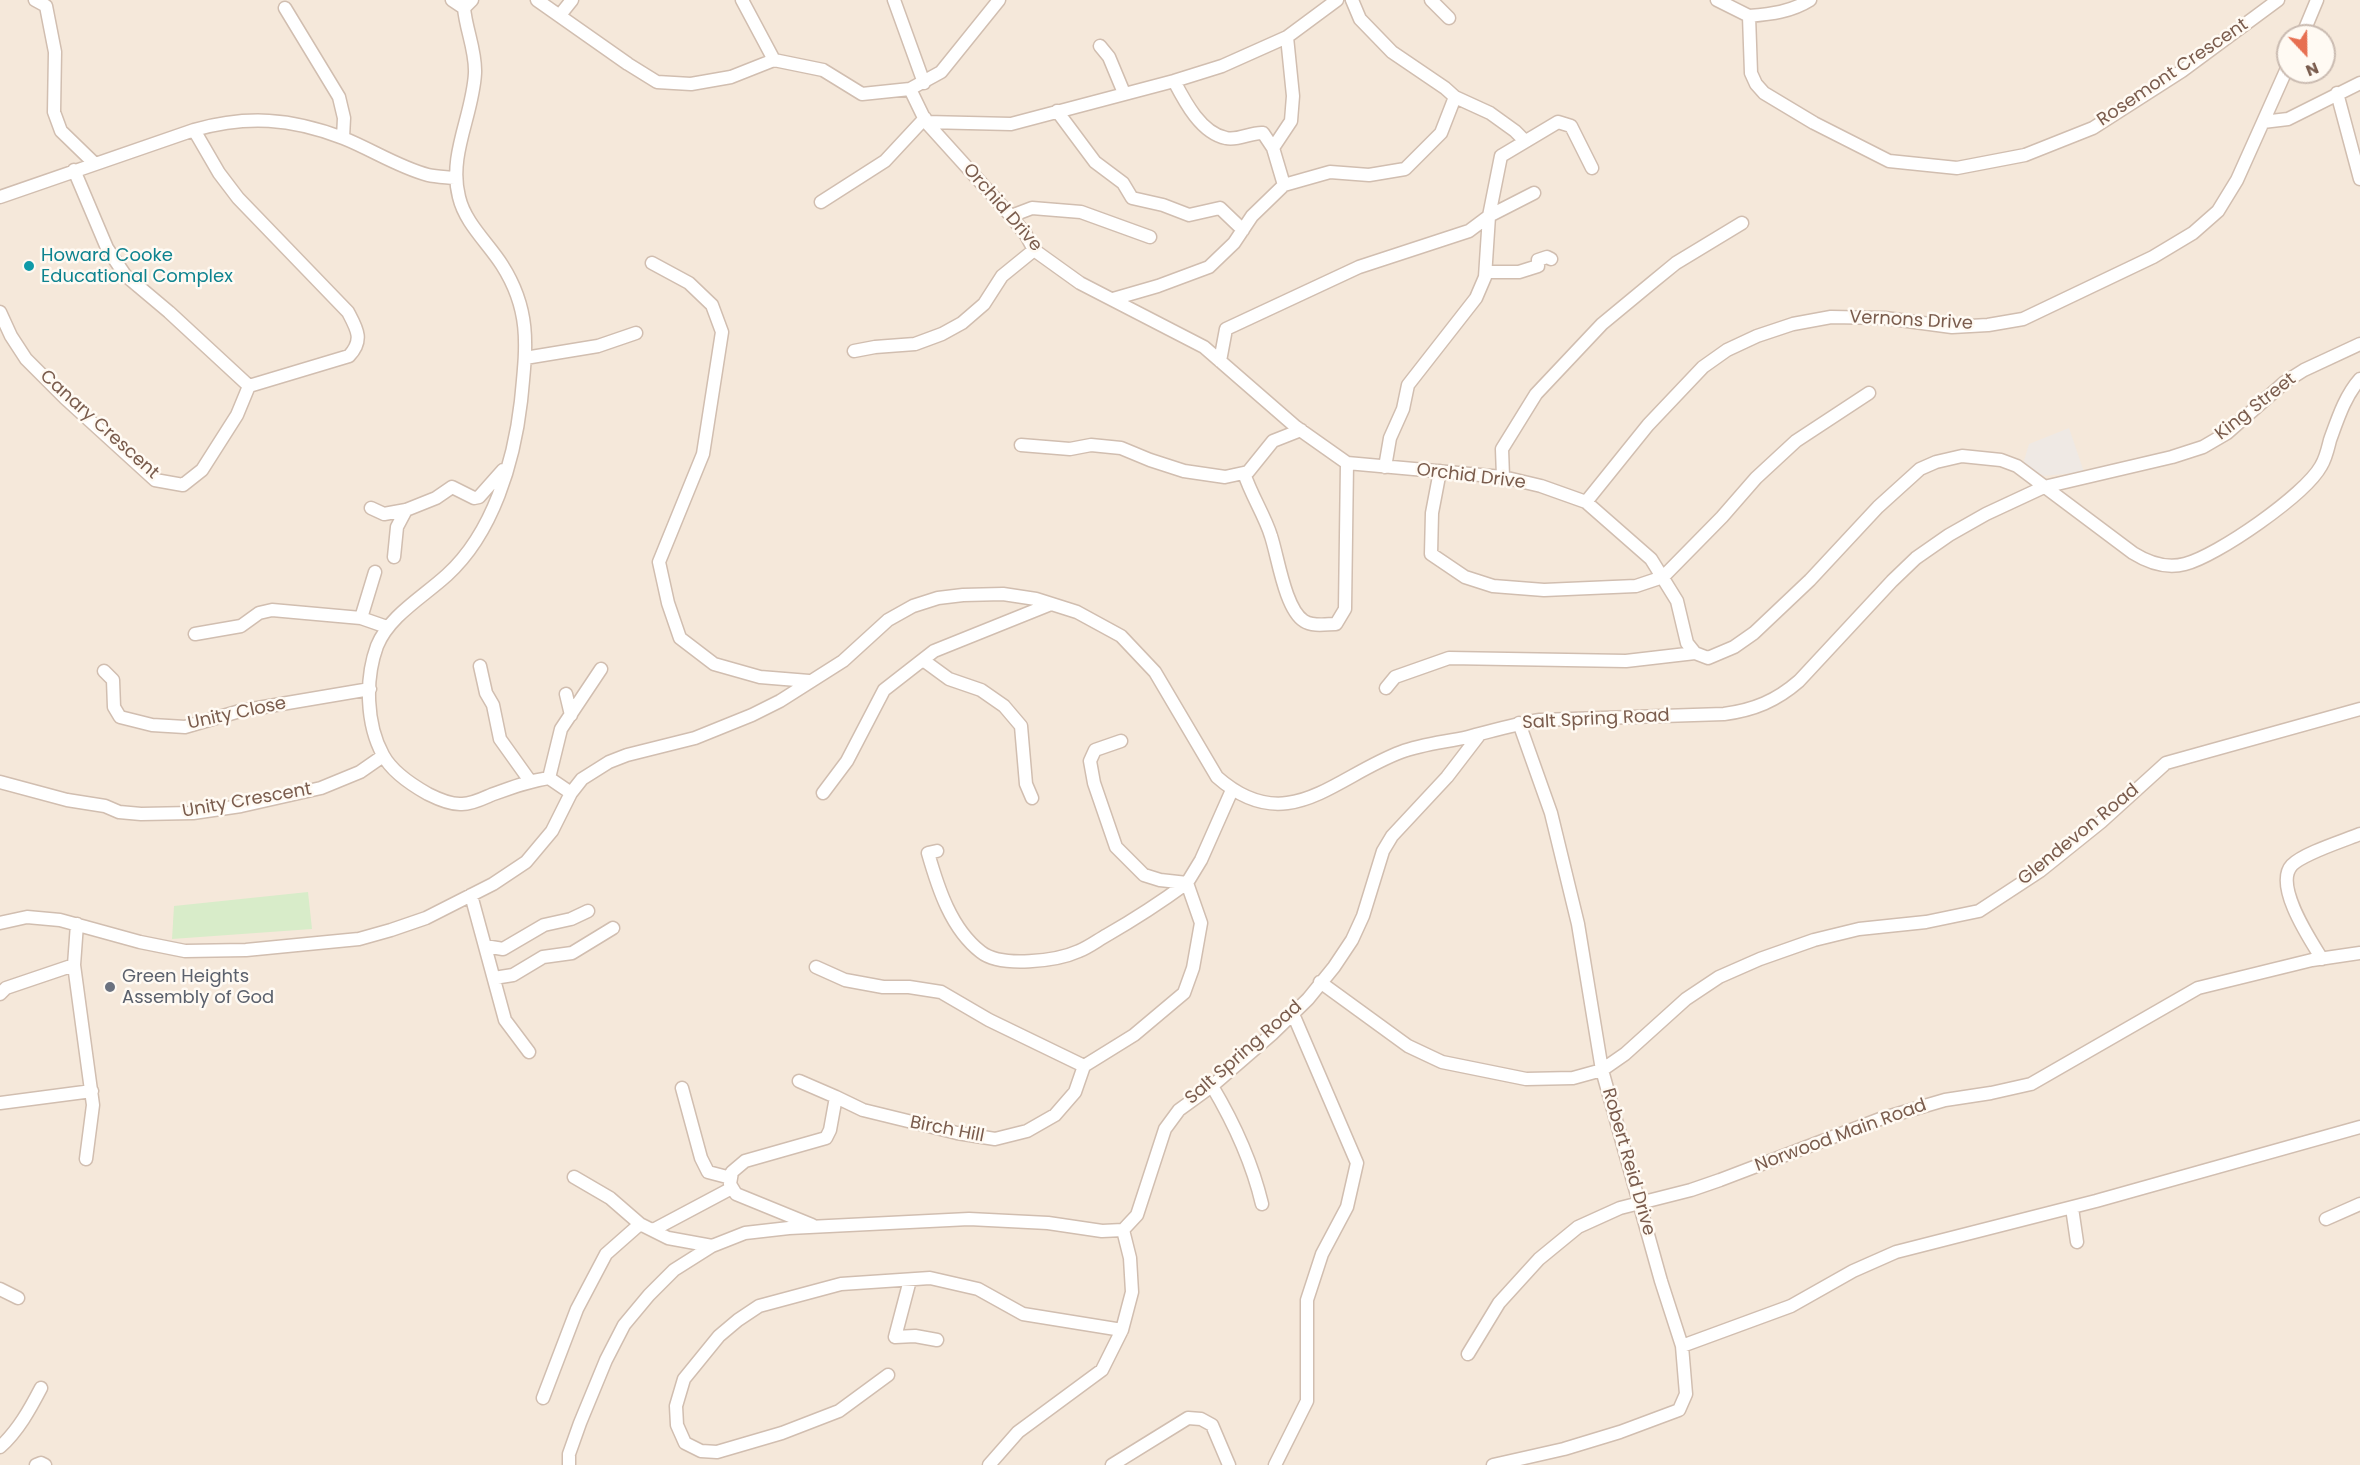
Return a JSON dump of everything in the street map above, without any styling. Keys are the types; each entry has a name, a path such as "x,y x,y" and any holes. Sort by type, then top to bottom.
{"street":[{"path":"35,0 46,6 55,52 54,112 61,131 94,163"},
{"path":"452,0 468,4 475,71 471,104 456,159 455,178 459,200 520,297 526,339 520,410 508,464 495,502 480,533 449,573 387,627 377,645 371,667 370,714 383,756 404,778 438,799 461,805 530,781 549,778 571,793"},
{"path":"537,0 657,82 691,84 711,81 731,77 774,60 823,70 862,94 910,89 941,72 999,0"},
{"path":"560,15 572,0"},
{"path":"742,0 774,60"},
{"path":"894,0 924,83"},
{"path":"821,202 885,161 926,120 1011,123 1174,81 1222,66 1287,37 1337,0"},
{"path":"1352,0 1359,19 1392,51 1455,97 1490,113 1525,141"},
{"path":"1431,0 1449,18"},
{"path":"1717,0 1749,16 1777,14 1810,0"},
{"name":"Rosemont Crescent","path":"1749,16 1751,73 1756,84 1764,93 1814,123 1889,161 1957,168 2025,155 2092,128 2182,71 2278,0"},
{"path":"2307,24 2317,0"},
{"path":"285,8 339,97 344,117 343,138"},
{"path":"1273,148 1291,121 1293,96 1287,37"},
{"path":"1100,46 1109,57 1124,93"},
{"path":"1174,81 1187,105 1211,132 1227,139 1263,134 1273,148 1284,184"},
{"path":"2263,122 2288,119 2360,82"},
{"name":"Vernons Drive","path":"1586,502 1648,425 1703,367 1727,350 1757,336 1793,324 1831,317 1885,318 1952,327 1988,325 2023,319 2153,257 2193,233 2218,211 2237,180 2280,84"},
{"name":"Orchid Drive","path":"910,89 926,120 1011,216 1034,250 1080,283 1204,347 1301,430 1347,463 1503,477 1541,486 1586,502 1651,559 1677,601 1688,643 1695,653"},
{"path":"2337,93 2360,179"},
{"path":"1113,299 1158,286 1209,267 1234,243 1252,216 1284,184 1330,172 1369,175 1405,169 1441,133 1455,97"},
{"path":"1057,111 1095,162 1123,183 1132,198 1163,205 1189,215 1220,208 1243,230"},
{"path":"0,197 94,163 217,123 274,120 309,126 427,174 455,178"},
{"path":"1385,466 1390,438 1403,409 1408,385 1476,298 1487,272 1489,216 1501,156 1558,122 1571,126 1592,168"},
{"path":"74,170 107,248 125,275 249,386 349,356 357,347 358,334 348,312 238,198 219,173 194,130"},
{"path":"1220,361 1226,330 1359,267 1468,231 1489,216 1534,193"},
{"path":"1011,216 1032,208 1081,212 1150,237"},
{"path":"1503,477 1502,449 1536,394 1602,324 1676,263 1742,223"},
{"path":"854,351 915,344 942,334 962,323 984,304 1002,276 1034,250"},
{"path":"1487,272 1519,272 1538,266 1538,260 1547,257 1551,259"},
{"path":"652,263 689,283 712,305 722,332 703,454 658,562 680,638 714,664 760,677 809,681"},
{"name":"Canary Crescent","path":"0,312 10,336 26,359 155,480 183,485 202,470 237,415 249,386"},
{"path":"525,358 598,346 636,333"},
{"name":"King Street","path":"2044,488 2172,457 2203,447 2227,433 2285,382 2304,370 2360,344"},
{"path":"1386,688 1395,677 1449,658 1626,661 1695,653 1708,658 1734,647 1754,633 1809,580 1878,507 1920,469 1936,462 1962,456 1981,457 2017,466 2133,553 2149,562 2167,566 2184,565 2201,558 2268,517 2311,480 2322,465 2350,391 2360,379"},
{"path":"1440,471 1432,513 1431,554 1465,577 1493,586 1544,590 1636,586 1663,577 1722,517 1756,478 1796,441 1869,393"},
{"path":"1021,445 1070,448 1091,445 1121,448 1184,471 1225,477 1248,472 1273,441 1301,430"},
{"path":"1244,473 1251,494 1271,535 1278,568 1295,611 1305,621 1313,624 1336,624 1345,609 1347,463"},
{"path":"371,508 384,514 406,510 436,498 452,487 474,498 479,497 508,464"},
{"name":"Salt Spring Road","path":"1123,1230 1137,1215 1165,1129 1179,1110 1212,1086 1293,1014 1334,967 1352,940 1363,916 1383,851 1392,836 1447,777 1480,734 1519,723 1540,720 1724,714 1766,705 1784,695 1799,681 1916,558 1986,514 2044,488"},
{"path":"394,557 397,527 406,510"},
{"path":"361,618 375,572"},
{"path":"0,923 27,917 60,920 140,942 185,951 246,950 359,939 426,918 493,884 526,862 552,831 571,793 582,779 609,762 627,754 695,738 723,728 780,701 843,661 888,620 913,606 938,598 1004,594 1036,599 1077,612 1121,636 1155,672 1217,777 1232,790 1250,800 1271,804 1290,803 1324,792 1366,767 1404,751 1480,734"},
{"path":"823,793 847,760 884,690 934,651 1051,604"},
{"path":"195,634 241,626 259,614 272,610 361,618 387,627"},
{"path":"923,660 949,679 981,690 1004,706 1021,726 1026,784 1032,798"},
{"path":"480,666 486,693 493,705 500,739 530,781"},
{"path":"549,778 561,729 601,669"},
{"name":"Unity Close","path":"104,671 113,680 114,707 120,717 152,725 185,727 240,711 369,689"},
{"path":"566,694 571,715"},
{"name":"Glendevon Road","path":"1320,982 1408,1046 1442,1062 1526,1079 1573,1078 1602,1070 1625,1054 1686,999 1719,977 1760,959 1815,940 1859,929 1926,922 1979,911 2040,872 2101,822 2166,763 2360,709"},
{"name":"Robert Reid Drive","path":"1493,1465 1609,1436 1679,1410 1686,1394 1682,1346 1602,1070 1578,924 1551,813 1519,723"},
{"path":"1121,741 1095,750 1090,761 1094,783 1116,847 1144,875 1160,880 1187,883"},
{"name":"Unity Crescent","path":"0,782 68,800 105,806 119,812 193,813 241,806 321,788 360,772 383,756"},
{"path":"938,851 928,853 937,887 958,926 982,954 1007,961 1035,961 1078,952 1146,913 1187,883 1201,860 1232,790"},
{"path":"2322,959 2298,920 2286,880 2288,873 2290,867 2301,859 2360,834"},
{"path":"816,967 845,980 883,987 909,987 941,992 989,1020 1084,1066 1134,1035 1184,993 1193,968 1201,923 1187,883"},
{"path":"471,895 505,1020 530,1052"},
{"path":"485,946 503,949 544,925 571,919 588,911"},
{"path":"77,924 74,965 93,1105 86,1159"},
{"path":"494,978 513,975 543,957 572,953 613,928"},
{"name":"Norwood Main Road","path":"1468,1354 1499,1303 1539,1259 1578,1227 1620,1208 1720,1180 1880,1119 1945,1100 1991,1094 2031,1084 2198,988 2232,978 2360,953"},
{"path":"0,994 6,988 74,965"},
{"path":"1275,1465 1306,1401 1307,1300 1322,1254 1347,1207 1357,1163 1293,1014"},
{"name":"Birch Hill","path":"799,1081 863,1110 957,1133 995,1139 1027,1131 1055,1114 1075,1092 1084,1066"},
{"path":"1212,1086 1233,1122 1257,1184 1262,1204"},
{"path":"682,1088 701,1158 708,1172 731,1183"},
{"path":"0,1103 92,1091"},
{"path":"815,1226 736,1194 731,1183 732,1172 745,1161 826,1138 830,1130 836,1097"},
{"path":"1682,1346 1791,1306 1853,1271 1896,1252 2072,1208 2360,1127"},
{"path":"574,1177 610,1198 640,1224 668,1238 712,1246"},
{"path":"653,1230 731,1183"},
{"path":"2326,1219 2360,1204"},
{"path":"2072,1208 2077,1242"},
{"path":"568,1465 580,1423 606,1360 624,1325 649,1294 674,1270 712,1246 745,1233 815,1226 969,1219 1048,1222 1102,1232 1123,1230 1130,1258 1132,1292 1122,1330 1102,1370 1054,1403 1018,1432 989,1465"},
{"path":"543,1398 577,1309 606,1254 640,1224"},
{"path":"888,1375 839,1411 782,1433 717,1452 701,1451 685,1443 678,1425 676,1406 684,1379 719,1336 759,1306 841,1284 930,1278 978,1289 1023,1314 1122,1330"},
{"path":"910,1280 895,1337 915,1336 938,1340"},
{"path":"0,1289 18,1298"},
{"path":"0,1447 8,1440 29,1410 41,1388"},
{"path":"1112,1465 1188,1418 1201,1419 1212,1425 1229,1465"},
{"path":"36,1465 41,1463 45,1465"}],"shaded area":[{"path":"0,0 2360,0 2360,1465 0,1465"},
{"path":"2069,428 2084,472 2044,476 2023,464 2029,444"}],"green space":[{"path":"308,892 312,929 172,939 174,906"}],"place":[{"name":"Howard Cooke Educational Complex","path":"29,266"},
{"name":"Green Heights Assembly of God","path":"110,987"}]}
